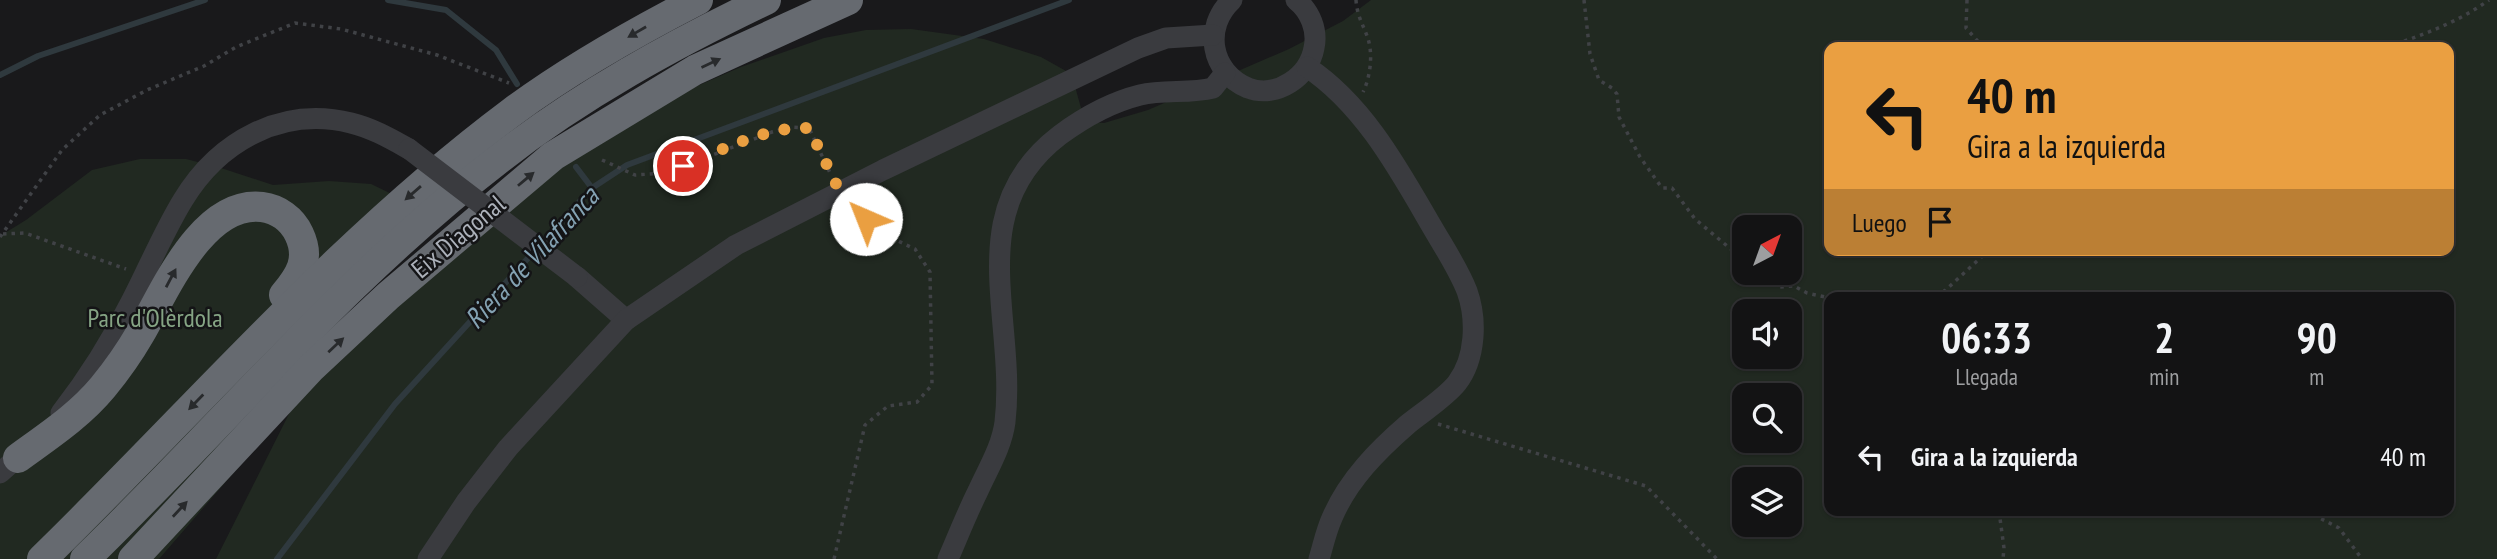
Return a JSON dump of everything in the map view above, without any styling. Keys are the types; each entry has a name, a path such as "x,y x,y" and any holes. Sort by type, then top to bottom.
{"highway":[{"path":"42,559 320,277 464,149 514,110 571,72 698,0"},
{"name":"Eix Diagonal","path":"85,559 306,332 394,247 454,195 518,145 587,97 650,59 766,0"},
{"name":"Eix Diagonal","path":"133,559 311,368 388,296 553,156 695,70 848,0"},
{"path":"9,465 87,406 103,387 138,338 176,269 196,240 232,213 245,208 269,208 289,219 298,231 303,242 304,265 295,282 221,376"}],"street":[{"path":"1232,0 1223,8 1215,24 1215,53 1226,73 1248,88 1265,91 1283,87 1298,78 1307,67 1314,50 1312,22 1300,2"},
{"path":"428,559 466,502 508,448 626,320 736,245 1138,48 1166,38 1213,35"},
{"path":"1307,67 1331,83 1350,103 1412,192 1468,292 1473,326 1471,357 1457,383 1384,447 1344,493 1331,520 1319,559"},
{"path":"948,559 995,453 1004,425 1007,390 1000,243 1005,211 1022,172 1037,155 1072,126 1106,108 1139,95 1155,92 1186,93 1213,88 1226,73"},
{"path":"9,465 59,416 85,382 107,348 184,199 197,181 227,150 262,129 306,118 330,119 372,130 409,149 577,277 626,320"}],"path":[{"path":"1350,103 1362,95 1368,82 1370,47 1357,14 1356,0"},
{"path":"1584,0 1590,54 1599,80 1617,94 1619,117 1640,157 1662,188 1672,188 1695,219 1732,250"},
{"path":"1967,0 1966,28 1979,42"},
{"path":"2402,42 2447,26 2489,0"},
{"path":"1,236 62,150 100,115 147,90 204,66 236,47 295,23 341,29 437,55 509,83"},
{"path":"602,160 635,175 666,173 772,132 790,127 809,128 840,192 878,232 915,249 930,272 932,385 917,402 888,406 865,425 834,559"},
{"path":"1,236 25,233 145,275"},
{"path":"1947,292 1944,291 1982,256"},
{"path":"1777,285 1794,286 1807,293 1824,297"},
{"path":"1416,418 1646,486 1717,559"},
{"path":"2000,516 2003,559"},
{"path":"2316,516 2339,528 2362,559"}],"green space":[{"path":"1371,0 2497,0 2497,559 216,559 300,392 412,257 660,102 741,67 824,38 866,30 911,29 984,39 1041,57 1066,71 1074,83 1083,115 1091,122 1104,123 1148,110 1289,49 1343,21"},
{"name":"Parc d'Olèrdola","path":"140,159 186,159 273,185 329,181 371,184 398,197 392,244 243,462 159,559 0,559 0,236 26,220 92,170"}],"waterway":[{"path":"0,75 38,56 205,0"},
{"path":"388,0 446,10 496,50 517,84"},
{"name":"Riera de Vilafranca","path":"277,559 395,404 592,188 627,165 1069,0"},
{"path":"576,167 592,188"}],"route":[{"path":"683,166 772,132 790,127 809,128 840,192 866,219"}]}
